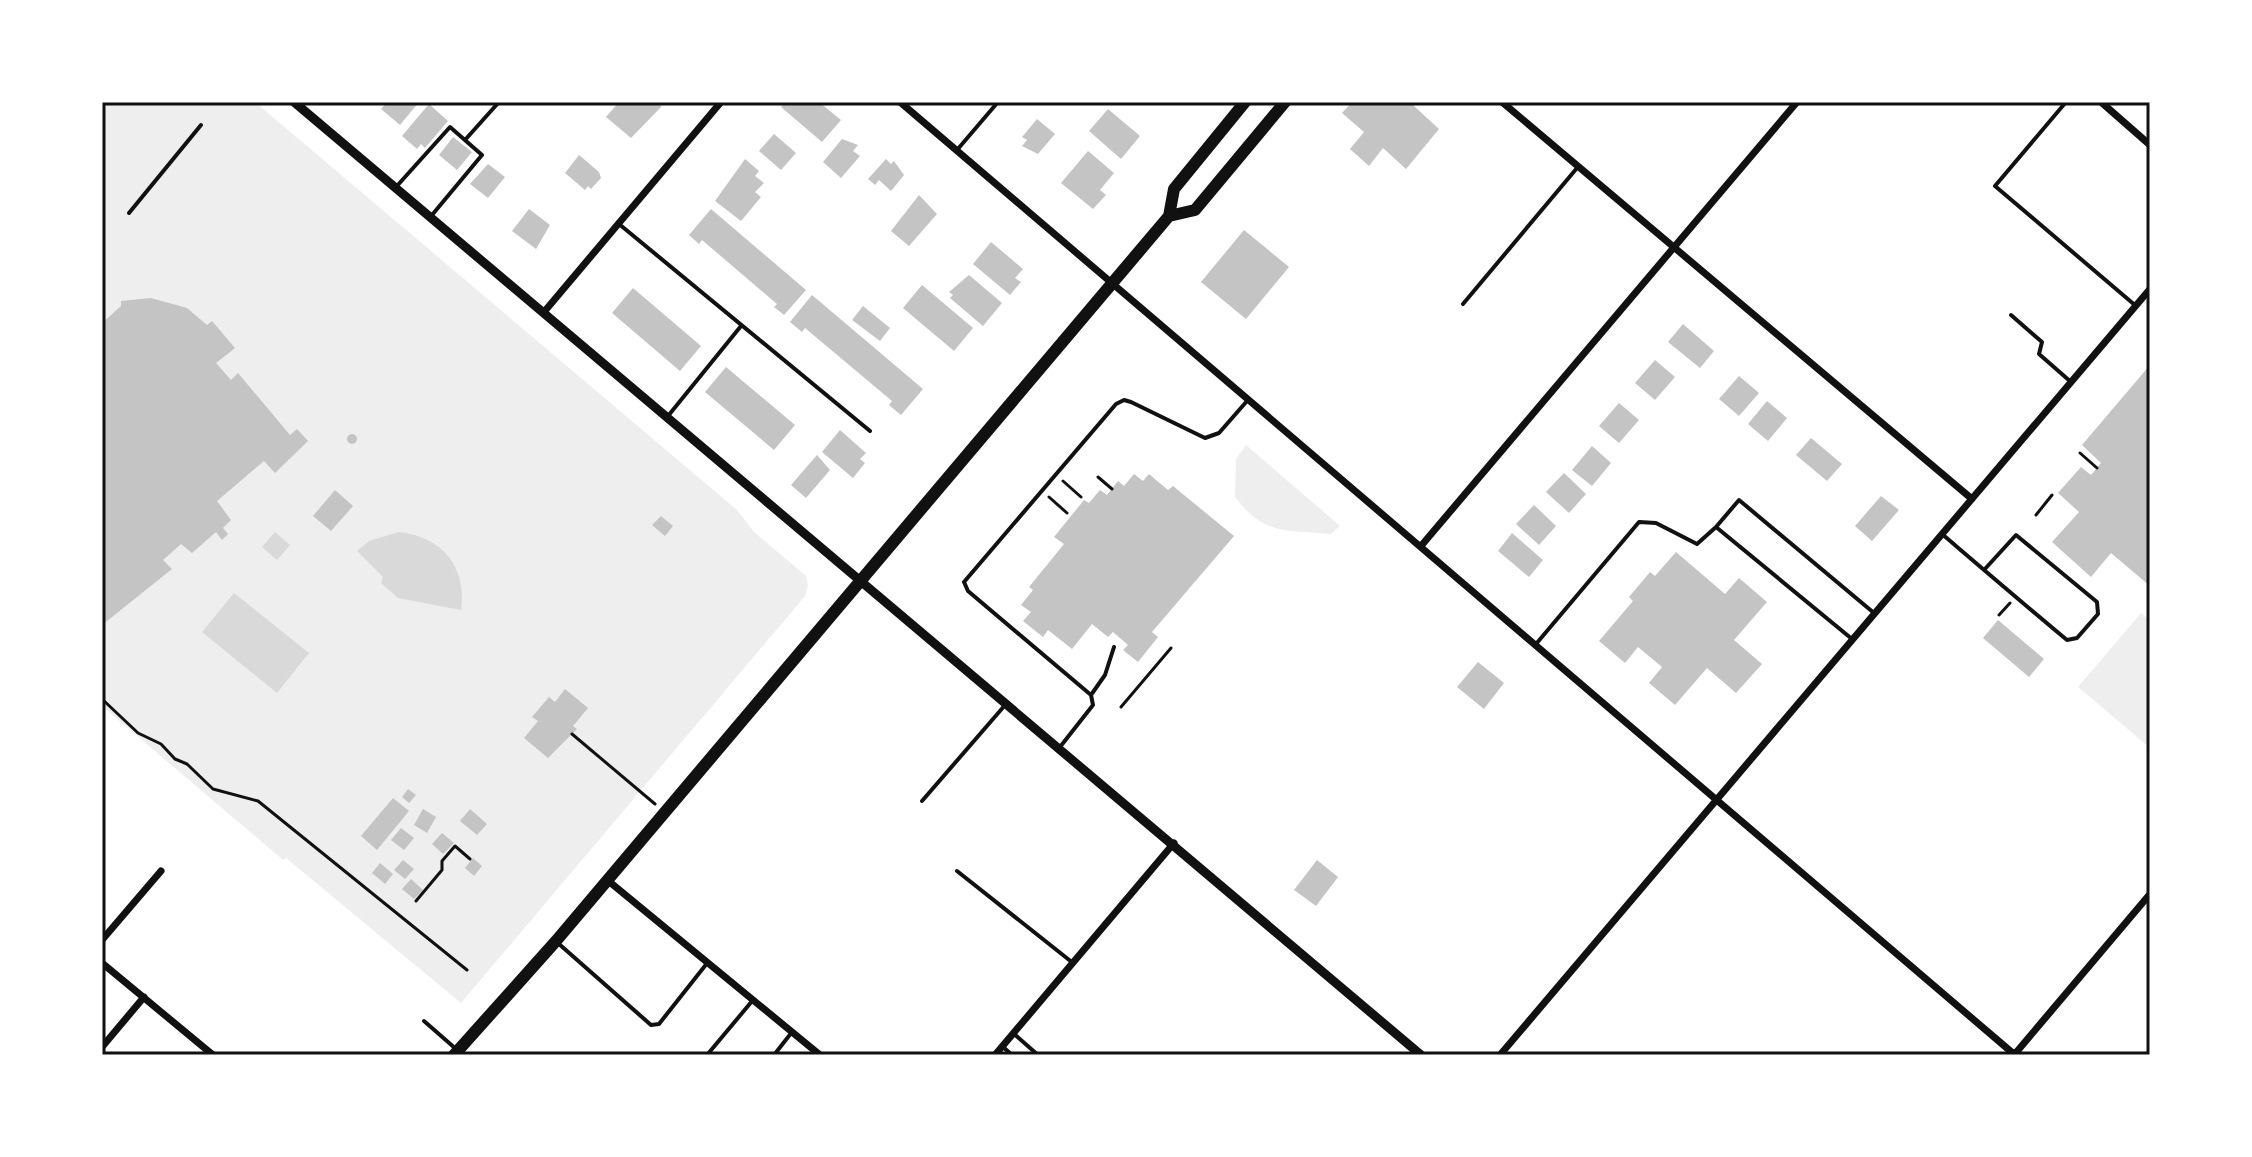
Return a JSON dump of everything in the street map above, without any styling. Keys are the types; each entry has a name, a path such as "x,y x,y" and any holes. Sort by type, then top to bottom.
{"main road":[{"path":"456,1053 556,941 1169,216 1174,189 1245,102"},
{"path":"1169,216 1195,210 1285,102"}],"street":[{"path":"294,102 1421,1055"},
{"path":"544,312 721,102"},
{"path":"900,102 2015,1055 2150,894"},
{"path":"1502,102 1972,499"},
{"path":"1421,546 1797,102"},
{"path":"2101,102 2150,145"},
{"path":"1500,1055 2150,289"},
{"path":"995,1055 1174,843"},
{"path":"102,940 161,871"},
{"path":"606,879 820,1055"},
{"path":"102,963 213,1055"},
{"path":"102,1047 144,997"}],"lane":[{"path":"465,140 499,102"},
{"path":"957,150 998,102"},
{"path":"2066,102 1995,186 2136,306"},
{"path":"129,213 201,125"},
{"path":"396,187 450,127 482,155 430,216"},
{"path":"1463,304 1578,167"},
{"path":"618,224 870,431"},
{"path":"2011,315 2042,342 2039,354 2071,382"},
{"path":"668,416 741,326"},
{"path":"1060,747 1093,705 1091,695 964,582 1116,404 1124,400 1205,438 1219,433 1249,398"},
{"path":"1536,644 1639,522 1656,523 1697,544 1739,500 1874,613"},
{"path":"1716,527 1852,639"},
{"path":"1942,534 1984,570 2067,640 2077,638 2098,614 2097,602 2016,535 1984,570"},
{"path":"1091,695 1105,675 1114,647"},
{"path":"922,801 1007,702"},
{"path":"957,871 1073,963"},
{"path":"556,941 651,1025 659,1024 708,962"},
{"path":"707,1055 753,1000"},
{"path":"424,1021 456,1053"},
{"path":"774,1055 792,1032"},
{"path":"1013,1033 1038,1055"},
{"path":"1002,1046 1012,1055"}],"path":[{"path":"2080,453 2097,468"},
{"path":"1056,474 1081,497"},
{"path":"1098,477 1112,489"},
{"path":"1042,491 1067,513"},
{"path":"2036,515 2052,495"},
{"path":"1121,707 1171,648"},
{"path":"102,699 138,733 161,744 213,789 258,801 467,970"},
{"path":"572,734 665,812"},
{"path":"416,901 442,870 442,861 455,846 470,859"}],"shaded area":[{"path":"102,102 255,102 737,510 754,532 806,576 808,585 805,596 461,1003 286,858 283,860 102,706"},
{"path":"1246,445 1340,526 1331,534 1300,532 1266,525 1256,519 1235,497 1236,459"},
{"path":"275,532 290,545 277,560 262,547"},
{"path":"399,532 428,540 448,556 460,580 461,610 398,598 381,583 383,577 357,551 369,541"},
{"path":"234,593 309,653 277,693 202,632"},
{"path":"2141,613 2150,621 2150,748 2078,687"}],"building":[{"path":"387,102 419,102 400,125 381,109"},
{"path":"619,102 660,102 661,107 631,138 606,117"},
{"path":"786,102 819,102 841,120 822,142 781,107"},
{"path":"1352,102 1417,102 1414,106 1439,129 1406,169 1383,148 1369,166 1350,149 1364,132 1342,113"},
{"path":"429,104 448,121 425,148 421,144 417,149 402,136"},
{"path":"1108,109 1140,136 1121,159 1089,131"},
{"path":"1037,119 1055,134 1038,154 1022,146 1027,140 1022,137"},
{"path":"774,134 796,153 781,170 759,151"},
{"path":"453,137 472,152 457,170 439,155"},
{"path":"842,139 858,145 853,151 860,156 841,178 823,162"},
{"path":"1088,151 1114,173 1100,190 1106,195 1093,209 1061,183"},
{"path":"579,155 599,172 601,178 591,189 588,186 585,190 565,173"},
{"path":"745,159 759,171 755,176 764,183 755,192 761,197 741,221 715,201"},
{"path":"886,159 891,164 894,161 904,175 891,191 879,180 875,185 868,179"},
{"path":"488,164 505,177 488,198 470,184"},
{"path":"919,195 937,214 909,246 891,231"},
{"path":"529,209 550,225 536,249 512,231"},
{"path":"711,209 806,290 784,315 774,307 777,304 702,240 699,244 689,235"},
{"path":"1244,230 1289,267 1246,319 1201,282"},
{"path":"991,242 1023,269 1015,278 1021,282 1010,295 973,264"},
{"path":"969,275 1002,303 983,326 950,298 953,295 949,292"},
{"path":"922,285 973,328 954,351 903,308"},
{"path":"633,288 701,346 680,371 612,313"},
{"path":"812,295 923,389 901,415 889,405 892,401 805,328 802,332 790,322"},
{"path":"151,298 187,308 207,325 212,321 235,348 216,363 231,380 238,373 290,435 297,429 308,441 275,473 264,461 217,501 231,520 223,528 228,534 222,540 216,532 192,553 181,544 163,560 172,569 102,625 102,323 121,306 121,301"},
{"path":"863,306 890,328 880,341 852,320"},
{"path":"1683,324 1714,351 1700,368 1668,342"},
{"path":"1655,360 1675,377 1655,400 1635,383"},
{"path":"2150,365 2150,586 2111,553 2091,577 2052,542 2079,512 2058,493 2081,467 2091,475 2101,463 2082,445"},
{"path":"726,367 795,425 774,450 705,392"},
{"path":"1739,376 1759,393 1739,416 1719,399"},
{"path":"1767,401 1787,418 1768,441 1748,424"},
{"path":"1619,403 1639,420 1619,443 1599,426"},
{"path":"840,430 866,453 860,459 865,463 853,478 822,452"},
{"path":"352,434 357,439 352,444 347,439"},
{"path":"1811,438 1842,464 1827,481 1796,455"},
{"path":"1592,446 1611,463 1592,486 1572,470"},
{"path":"817,455 830,470 806,498 791,485"},
{"path":"1564,473 1586,494 1569,513 1546,492"},
{"path":"1134,474 1143,481 1149,474 1168,490 1173,486 1234,536 1152,632 1158,637 1138,662 1123,650 1128,645 1113,632 1108,637 1092,624 1072,649 1048,630 1043,637 1023,621 1031,612 1021,605 1033,590 1029,587 1064,544 1054,537 1084,500 1089,503 1100,490 1107,495 1118,481 1124,486"},
{"path":"335,490 353,506 331,531 313,516"},
{"path":"1881,496 1899,510 1872,541 1855,526"},
{"path":"1534,505 1556,526 1539,545 1516,524"},
{"path":"661,516 673,526 665,536 652,525"},
{"path":"1512,533 1543,560 1529,577 1498,551"},
{"path":"1676,552 1725,594 1739,578 1767,602 1734,640 1762,664 1736,693 1707,668 1675,705 1649,683 1662,667 1638,647 1625,663 1599,641 1633,601 1629,597 1650,572 1655,576"},
{"path":"1998,620 2044,659 2029,677 1983,638"},
{"path":"1478,662 1504,683 1484,709 1457,687"},
{"path":"565,689 588,708 573,726 577,729 548,758 524,738 538,721 532,717 549,697 555,702"},
{"path":"408,789 416,795 409,803 402,797"},
{"path":"393,798 409,811 377,850 361,836"},
{"path":"423,809 436,817 427,833 414,825"},
{"path":"470,809 487,824 477,835 460,821"},
{"path":"401,828 414,838 404,850 391,840"},
{"path":"442,833 454,843 443,854 432,844"},
{"path":"473,858 482,866 474,876 465,868"},
{"path":"403,860 414,869 405,879 394,870"},
{"path":"1317,860 1338,877 1316,906 1294,890"},
{"path":"380,863 393,874 385,884 372,873"},
{"path":"411,879 423,890 414,899 402,889"}]}
